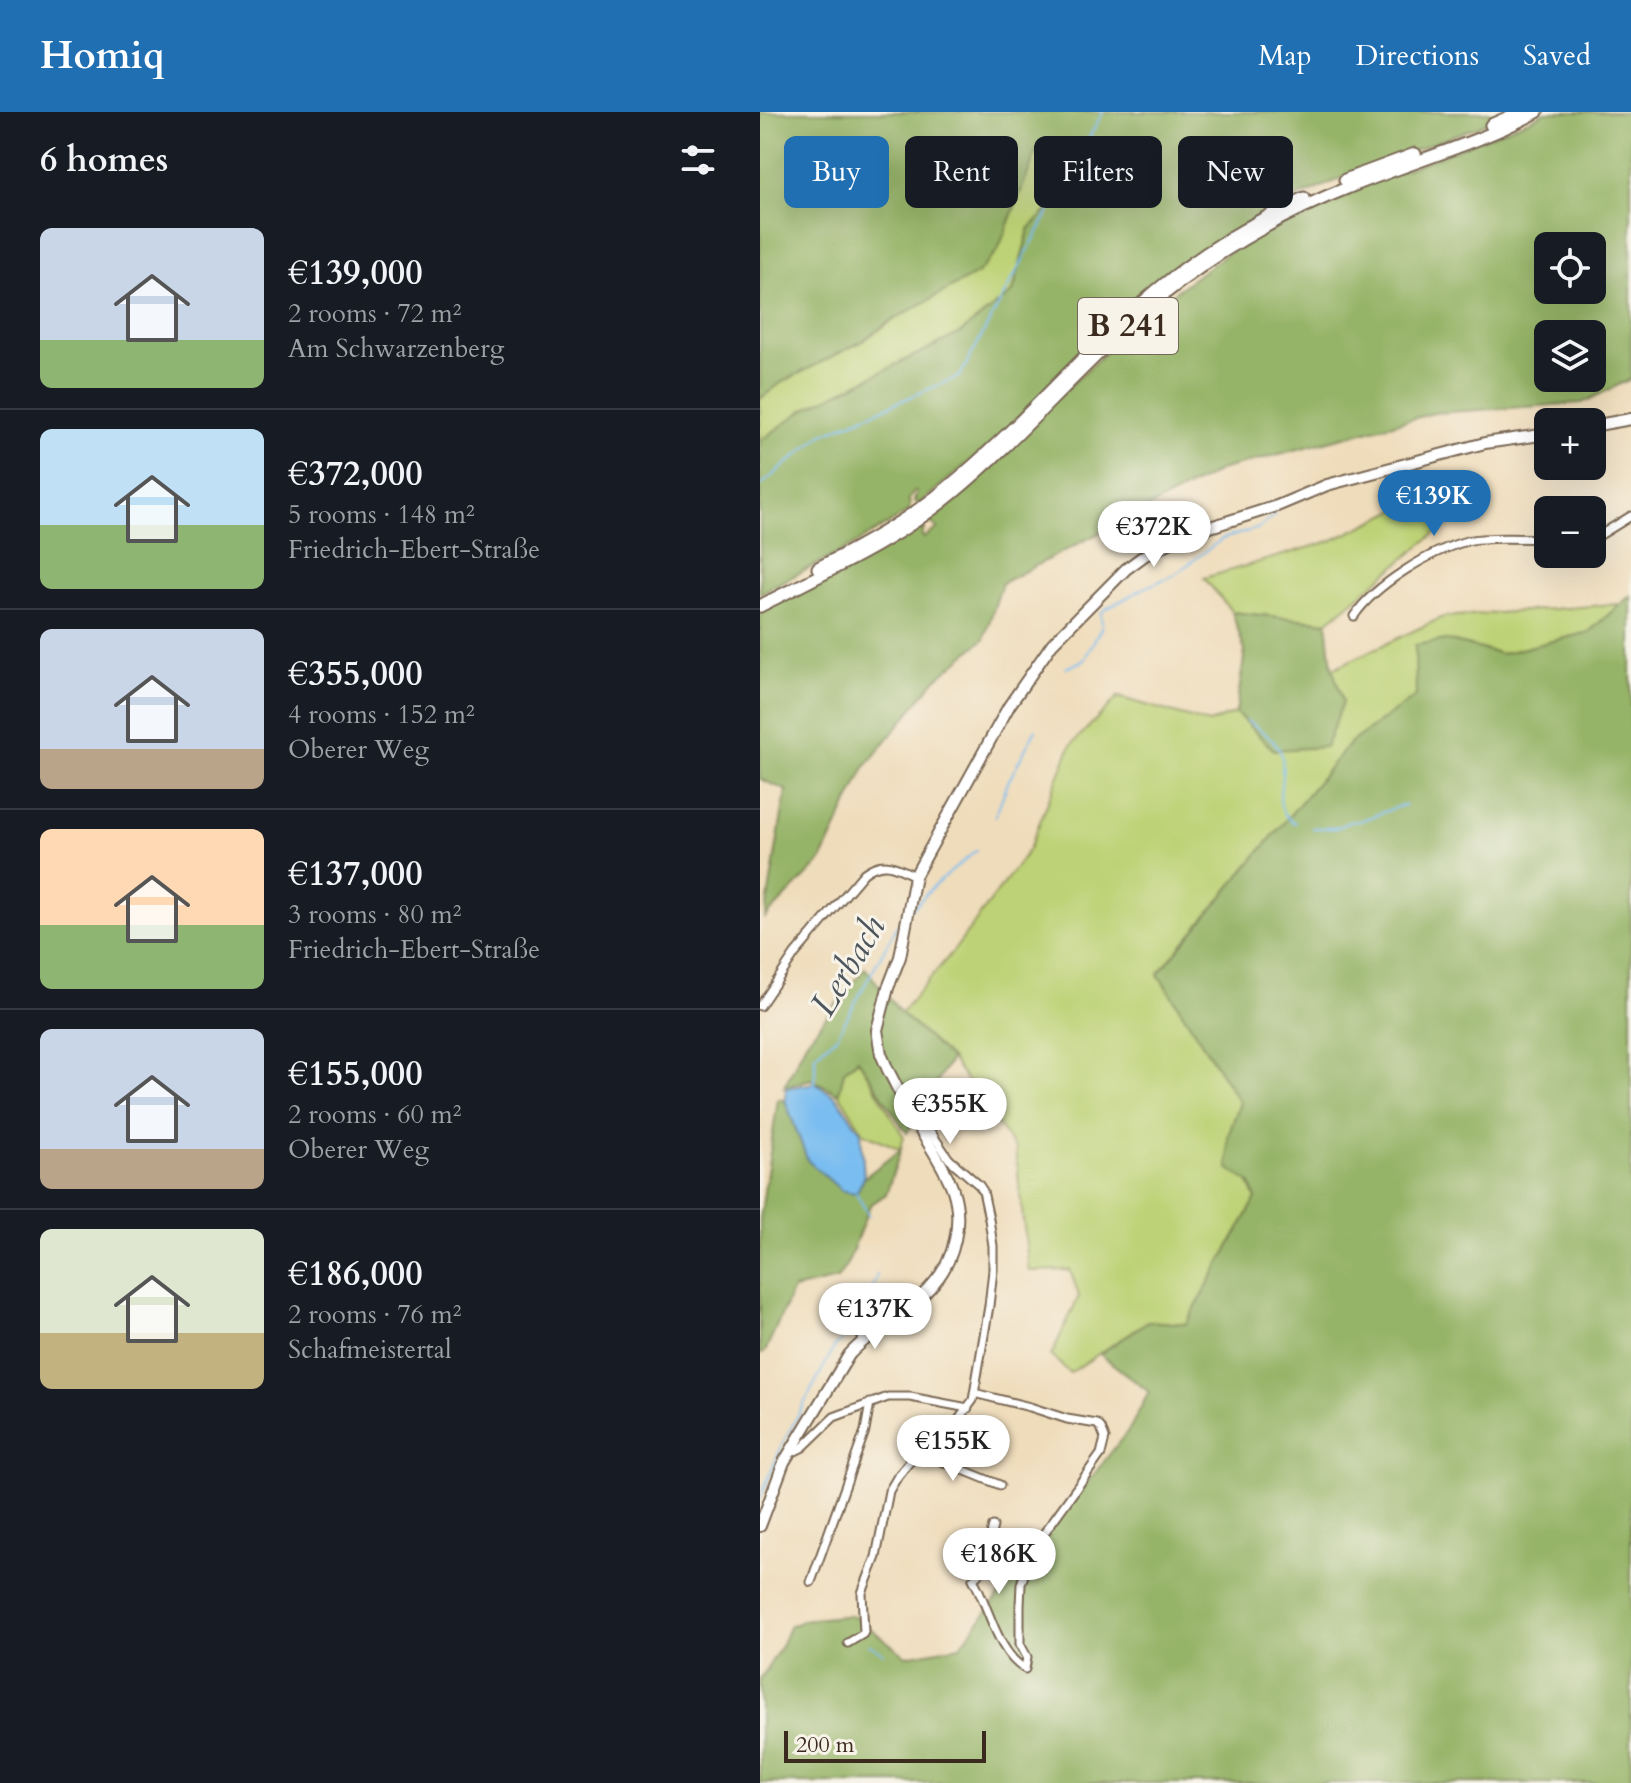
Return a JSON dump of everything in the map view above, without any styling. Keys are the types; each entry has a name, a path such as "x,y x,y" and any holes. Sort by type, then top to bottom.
{"main road":[{"name":"B 241","path":"760,597 871,540 946,489 999,443 1144,301 1216,246 1316,193 1520,112"},
{"name":"B 241","path":"760,606 875,547 950,496 1004,448 1149,306 1221,253 1259,229 1318,200 1478,139 1537,112"}],"street":[{"path":"1606,423 1631,419"},
{"path":"760,1526 789,1454 849,1355 863,1339 935,1283 945,1268 956,1239 955,1196 881,1054 877,1030 900,957 915,876 1023,684 1061,634 1136,560 1188,534 1277,506 1327,485 1485,443 1534,436"},
{"path":"1606,531 1631,516"},
{"path":"1354,616 1395,577 1425,558 1469,540 1534,539"},
{"path":"760,1006 795,954 864,873 880,865 894,864 915,876"},
{"path":"848,1643 863,1633 862,1593 876,1557 889,1491 919,1452 957,1422 968,1408 975,1393 989,1306 993,1262 989,1219 981,1187 949,1159 923,1120 913,1119"},
{"path":"978,1394 1067,1419 1097,1424 1105,1438 1101,1454 1042,1536 1025,1572 1021,1584 1020,1616 1020,1644 1027,1657 1025,1669 1012,1659 1002,1642 973,1579 989,1557 993,1526"},
{"path":"789,1454 803,1447 834,1417 893,1396 968,1408"},
{"path":"811,1582 865,1431 870,1403"},
{"path":"919,1452 1000,1485"}],"green space":[{"path":"760,112 1511,112 1293,200 1293,136 1178,136 1178,208 1274,208 1142,298 996,440 919,504 914,501 915,491 909,499 908,512 845,550 760,593 760,441 805,409 959,334 1013,292 1029,229 1050,208 1162,208 1162,136 1034,136 1034,157 1018,198 1018,136 905,136 905,208 1014,208 998,250 978,273 889,322 861,342 782,382 760,399"},
{"path":"1545,112 1631,112 1631,379 1606,391 1606,320 1534,320 1534,392 1604,392 1582,403 1434,413 1223,469 1002,583 984,639 935,680 865,767 821,861 765,918 786,790 760,779 760,610 916,526 923,527 924,538 938,528 931,523 930,516 1152,309 1223,256 1305,210"},
{"path":"1034,157 1034,208 1050,208 1029,229 1013,292 959,334 805,409 760,441 760,399 782,382 861,342 998,250 1014,208 1018,208 1018,198"},
{"path":"1432,493 1454,518 1327,622 1232,612 1204,578 1331,541"},
{"path":"1631,595 1631,1783 760,1783 760,1680 790,1625 802,1620 853,1615 906,1656 960,1646 1130,1428 1149,1392 1100,1354 1148,1321 1186,1324 1256,1199 1251,1184 1228,1168 1228,1136 1240,1103 1158,974 1350,743 1416,696 1415,645 1446,640 1501,654 1589,632"},
{"path":"1620,604 1589,632 1501,654 1446,640 1416,696 1350,743 1158,974 1240,1103 1228,1136 1256,1199 1186,1324 1148,1321 1070,1373 1051,1356 1079,1296 1070,1270 1029,1271 1015,1149 951,1059 901,1013 955,949 1029,849 1071,745 1118,697 1209,723 1236,713 1274,750 1332,669 1443,617"},
{"path":"1232,612 1327,622 1332,667 1343,701 1326,747 1274,750 1236,713 1245,651"},
{"path":"865,968 901,1013 951,1059 907,1133 858,1059 844,1071 839,1094 811,1079 784,1087 806,1042"},
{"path":"859,1060 904,1137 900,1149 864,1133 839,1094 844,1071"},
{"path":"778,1099 785,1100 808,1161 856,1193 864,1178 901,1149 886,1194 870,1205 848,1262 837,1279 793,1289 765,1352 760,1354 760,1219"}],"water":[{"path":"815,1083 836,1097 861,1132 864,1178 856,1193 842,1191 808,1161 785,1100 786,1088"}],"waterway":[{"path":"760,486 823,434 960,376 1103,112"},
{"name":"Lerbach","path":"1066,668 1084,660 1102,626 1101,613 1106,609 1174,575 1222,539 1259,528 1275,514"},
{"path":"1247,721 1278,746 1283,766 1281,803 1287,818 1295,823"},
{"name":"Lerbach","path":"995,817 1008,782 1036,729"},
{"path":"1312,828 1336,828 1406,805"},
{"name":"Lerbach","path":"913,908 977,850"},
{"name":"Lerbach","path":"815,1085 815,1055 837,1036 903,919"},
{"name":"Lerbach","path":"856,1193 869,1216"},
{"name":"Lerbach","path":"865,1307 877,1275"},
{"name":"Lerbach","path":"760,1498 783,1443 835,1346 852,1330"},
{"path":"868,1644 883,1653"}]}
